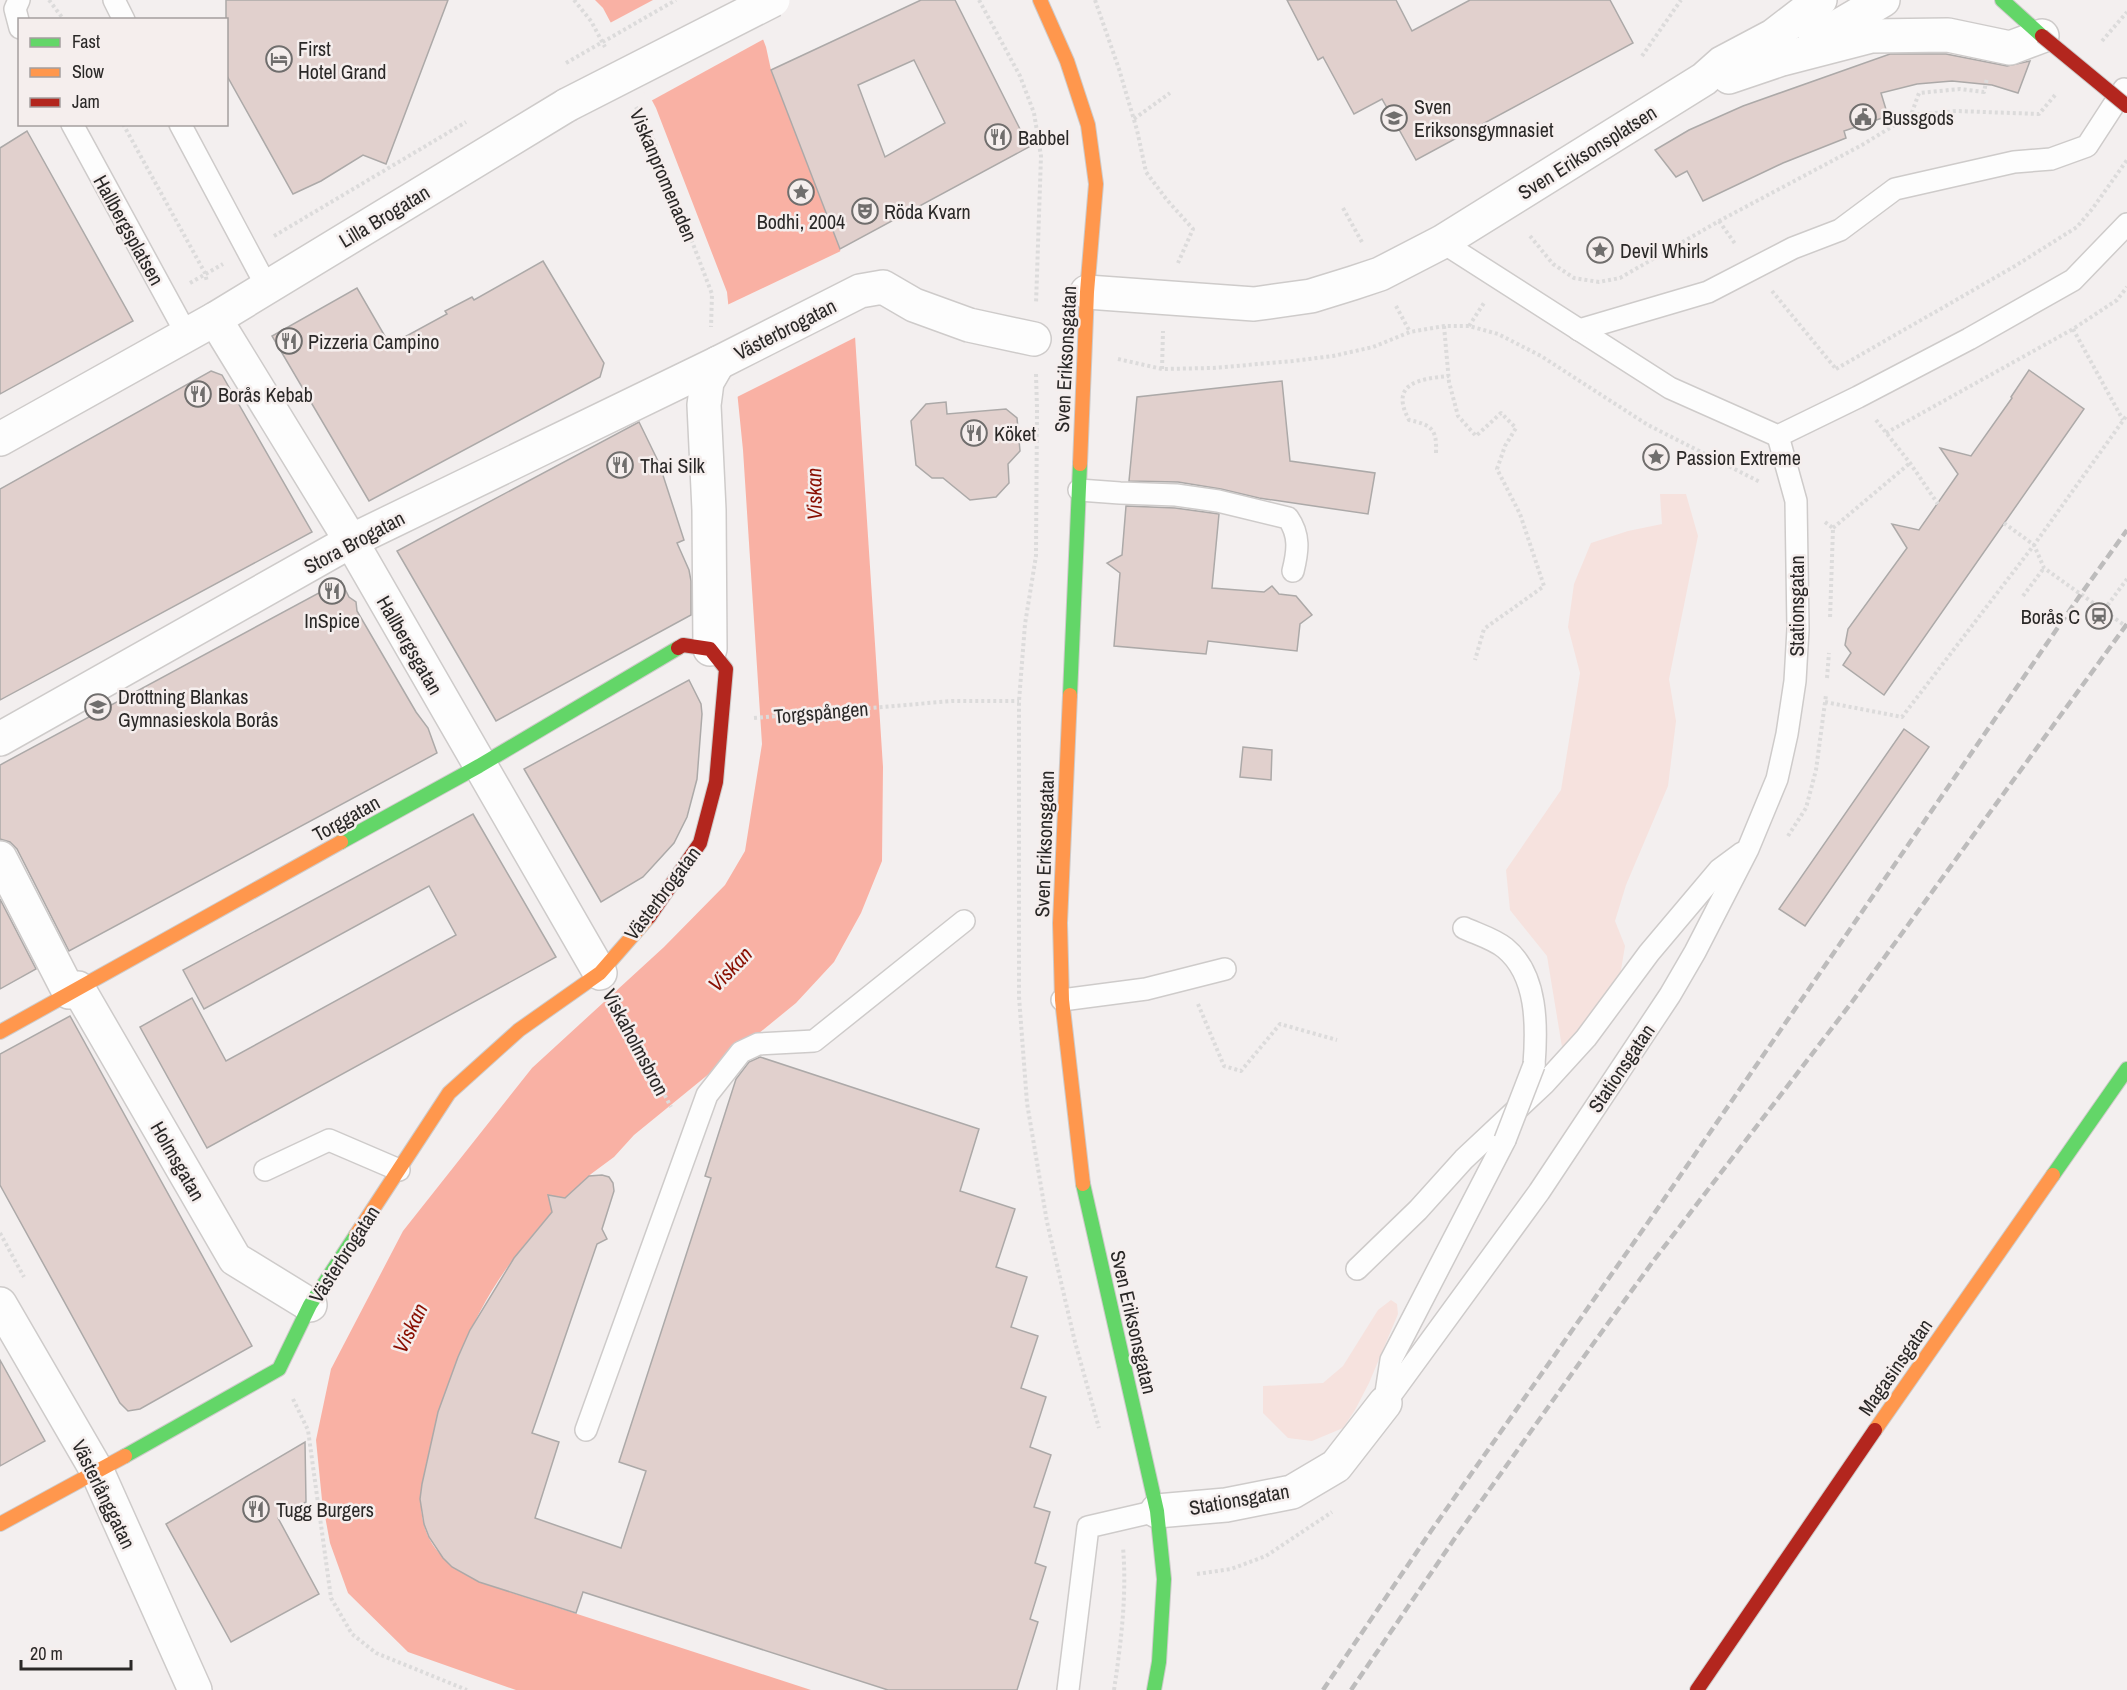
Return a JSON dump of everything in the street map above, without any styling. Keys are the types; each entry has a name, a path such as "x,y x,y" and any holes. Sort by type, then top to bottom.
{"street":[{"name":"Lilla Brogatan","path":"0,439 215,319 567,105 772,0"},
{"name":"Sven Eriksonsgatan","path":"1040,0 1067,61 1088,124 1096,184 1087,292 1060,923 1062,1000 1083,1182 1157,1511 1164,1579 1159,1662 1154,1690"},
{"name":"Sven Eriksonsplatsen","path":"1442,242 1704,80 1722,63 1773,36 1820,0"},
{"name":"Sven Eriksonsplatsen","path":"1782,59 1883,0"},
{"path":"2002,0 2127,106"},
{"name":"Sven Eriksonsplatsen","path":"1704,80 1732,77 1782,59 1871,36 1948,34 2010,48 2042,36"},
{"path":"1087,292 1254,304 1311,296 1380,274 1442,242"},
{"name":"Västerbrogatan","path":"279,1369 310,1305 449,1093 519,1030 600,973 658,906 700,843 716,782 726,669 710,649 709,510 704,405 707,382 717,363 860,291 883,287 914,305 958,321 1034,339"},
{"name":"Hallbergsgatan","path":"215,319 351,542 600,973"},
{"name":"Stora Brogatan","path":"0,739 351,542 717,363"},
{"name":"Torggatan","path":"0,1032 479,766 683,645 710,649"},
{"name":"Holmsgatan","path":"0,858 74,990 235,1259 310,1305"},
{"name":"Magasinsgatan","path":"1697,1690 1828,1497 2127,1069"},
{"name":"Västerlånggatan","path":"0,1304 97,1471 195,1690"},
{"path":"0,1524 218,1405 279,1369"},
{"name":"Stationsgatan","path":"1157,1511 1226,1505 1292,1492 1336,1466 1385,1403"}],"lane":[{"path":"18,22 15,9 19,0"},
{"path":"114,0 123,18"},
{"path":"0,13 18,26"},
{"path":"1579,330 1708,292 1793,248 1840,230 1895,189 2014,162 2050,159 2087,146 2127,86"},
{"name":"Hallbergsplatsen","path":"73,126 187,335"},
{"path":"181,126 267,287"},
{"path":"1442,242 1670,388 1778,436 1969,339 2073,280 2126,228"},
{"name":"Stationsgatan","path":"1385,1403 1539,1192 1670,995 1748,849 1777,779 1795,681 1798,629 1796,501 1778,436"},
{"path":"1079,490 1197,498 1288,518 1296,529 1297,554 1293,571"},
{"path":"1357,1269 1410,1218 1464,1159 1545,1083 1586,1038 1649,953 1719,870 1748,849"},
{"path":"586,1430 707,1095 741,1052 758,1044 814,1041 964,921"},
{"path":"1385,1403 1391,1360 1505,1140 1534,1065 1535,1018 1531,993 1519,963 1504,947 1464,928"},
{"path":"1062,1000 1146,989 1225,969"},
{"path":"265,1170 329,1140 399,1170"},
{"path":"1068,1690 1088,1527 1157,1511"}],"path":[{"path":"49,0 62,18"},
{"path":"574,0 591,21 607,52"},
{"path":"560,66 676,0"},
{"path":"979,0 1020,76 1034,113 1041,156 1038,225"},
{"path":"1095,0 1134,119 1146,172 1193,229"},
{"path":"1642,56 1681,0"},
{"path":"2098,46 2127,12"},
{"path":"1530,236 1553,264 1574,278 1599,282 1620,278 1719,221 1863,145 1911,115 1957,111 2039,114 2061,88"},
{"path":"1911,115 1919,93 1960,89 1984,92"},
{"path":"1134,119 1170,93"},
{"name":"Viskanpromenaden","path":"635,105 652,136 712,294 710,336 717,363"},
{"path":"166,297 469,120"},
{"path":"124,126 205,273 215,319"},
{"path":"1836,369 2015,266 2077,227 2127,160"},
{"path":"1343,208 1365,247"},
{"path":"1719,221 1735,244"},
{"path":"1886,433 2073,328 2117,300 2127,288"},
{"path":"1775,295 1841,374"},
{"path":"1392,297 1410,332"},
{"path":"1469,326 1483,303"},
{"path":"1085,351 1162,369 1213,368 1334,356 1373,347 1410,332 1444,326 1469,326 1498,334 1532,352 1648,425 1796,501"},
{"path":"1444,326 1449,376 1458,417 1476,436 1501,413 1516,429 1505,447 1497,469 1520,514 1544,586 1484,629 1475,660"},
{"path":"2073,328 2123,420"},
{"path":"1436,453 1437,438 1431,428 1425,424 1409,420 1403,410 1402,396 1407,386 1423,379 1449,376"},
{"path":"1825,702 1902,717 2034,545 2127,415"},
{"path":"1878,423 1910,463 1938,504"},
{"path":"1833,528 1910,463"},
{"path":"2004,523 2034,545 2044,568 2127,627"},
{"path":"2023,596 2044,568"},
{"path":"2104,610 2127,579"},
{"name":"Torgspången","path":"753,718 952,701 1019,701"},
{"name":"Viskaholmsbron","path":"600,973 672,1111"},
{"path":"1185,980 1200,1008 1224,1066 1241,1071 1280,1024 1337,1040"},
{"path":"279,1369 308,1430 331,1598 346,1625 352,1634 376,1653 467,1690"}],"shaded area":[{"path":"1660,494 1686,494 1698,536 1669,679 1676,721 1668,786 1626,885 1615,921 1625,946 1619,982 1594,1015 1562,1047 1547,956 1510,910 1506,870 1561,790 1580,673 1568,627 1574,584 1591,543 1628,531 1662,524"},
{"path":"1391,1300 1397,1304 1398,1314 1369,1383 1343,1428 1312,1441 1288,1438 1263,1413 1263,1386 1323,1383 1343,1366 1378,1310"}],"water":[{"name":"Viskan","path":"595,0 748,0 766,47 771,70 840,249 855,336 883,767 882,861 861,913 834,962 796,1003 634,1135 614,1157 565,1198 560,1197 551,1207 552,1212 499,1279 462,1348 444,1398 422,1487 422,1515 428,1535 438,1552 479,1582 811,1690 516,1690 408,1652 348,1593 330,1543 322,1500 316,1440 331,1369 403,1231 532,1068 664,947 725,885 745,851 762,744 743,450 727,292 656,108 603,8"}],"pier":[{"path":"653,0 752,0 766,38 649,102 608,24"},
{"path":"843,250 858,336 735,398 725,306"}],"building":[{"path":"226,0 448,0 386,164 363,155 321,181 293,194 228,78 228,18 226,18"},
{"path":"921,0 955,0 1029,147 840,249 771,70","holes":["914,60 945,123 885,157 858,85"]},
{"path":"1287,0 1396,0 1412,31 1470,0 1610,0 1633,43 1416,160 1382,99 1354,114 1323,57 1318,60"},
{"path":"1890,54 1946,54 2007,66 2030,61 2018,93 1992,85 1952,81 1917,84 1881,93 1888,116 1844,131 1846,138 1783,163 1703,201 1687,171 1676,177 1655,150 1689,130 1743,106"},
{"path":"27,131 133,321 0,394 0,148"},
{"path":"543,261 604,363 600,377 369,501 272,336 357,288 390,345 447,314 445,311 472,297 474,300"},
{"path":"2029,370 2084,409 1884,695 1843,665 1851,653 1845,645 1848,629 1907,548 1892,524 1919,530 1958,474 1940,448 1971,456"},
{"path":"211,371 222,375 312,532 0,700 0,489"},
{"path":"1282,381 1290,461 1375,473 1368,514 1259,498 1178,482 1129,481 1137,397"},
{"path":"946,402 947,414 1006,409 1017,418 1020,451 1008,464 1009,483 996,497 970,500 943,478 932,478 916,465 911,421 926,404"},
{"path":"639,422 659,463 684,540 677,543 689,570 691,615 496,721 397,551"},
{"path":"1126,506 1175,508 1219,514 1212,588 1264,592 1272,586 1279,594 1296,596 1312,615 1300,624 1297,651 1208,641 1206,654 1114,646 1120,573 1107,563 1122,555"},
{"path":"341,581 349,597 356,602 357,611 416,712 428,728 437,753 69,951 17,849 10,842 0,839 0,765"},
{"path":"689,680 701,704 702,714 697,779 687,817 674,843 643,877 601,902 524,769"},
{"path":"1904,729 1929,747 1805,926 1779,909"},
{"path":"1243,747 1272,750 1271,780 1240,777"},
{"path":"473,814 556,957 207,1148 140,1027 192,998 226,1061 456,935 429,886 204,1009 183,970"},
{"path":"0,899 36,969 0,989"},
{"path":"70,1016 252,1346 140,1409 128,1411 120,1403 0,1185 0,1054"},
{"path":"760,1057 979,1129 960,1191 1015,1209 996,1267 1027,1277 1011,1327 1038,1336 1021,1388 1046,1397 1030,1447 1051,1455 1034,1507 1050,1512 1035,1563 1046,1567 1030,1619 1038,1622 1017,1690 888,1690 583,1592 576,1613 479,1582 452,1567 429,1537 424,1524 420,1499 422,1484 438,1412 470,1330 514,1258 552,1212 548,1195 565,1198 589,1176 602,1175 609,1177 614,1191 602,1229 607,1239 597,1244 532,1433 559,1442 535,1518 621,1548 646,1471 619,1462 711,1178 705,1176 736,1079 749,1062"},
{"path":"0,1360 45,1441 0,1466"},
{"path":"305,1442 306,1502 278,1518 319,1594 231,1642 166,1524"}],"railway":[{"path":"1323,1690 1431,1531 1649,1221 2127,530"},
{"path":"1351,1690 1455,1538 1654,1260 1852,1002 2127,624"}],"traffic: fast":[{"path":"2002,0 2042,36"},
{"path":"1070,695 1080,464"},
{"path":"341,842 479,766 678,648"},
{"path":"2053,1175 2127,1069"},
{"path":"1083,1184 1157,1511 1164,1579 1159,1662 1154,1690"},
{"path":"125,1456 279,1369 310,1305 356,1235"}],"traffic: slow":[{"path":"1040,0 1067,61 1088,125 1096,184 1087,292 1080,464"},
{"path":"1070,695 1060,923 1062,1000 1083,1184"},
{"path":"0,1032 341,842"},
{"path":"356,1235 449,1093 519,1030 600,973 649,917"},
{"path":"1875,1430 2053,1175"},
{"path":"0,1524 125,1456"}],"traffic: jam":[{"path":"2042,36 2127,106"},
{"path":"649,917 700,843 716,782 726,669 710,649 683,645 678,648"},
{"path":"1697,1690 1875,1430"}],"place":[{"name":"First Hotel Grand","path":"279,59"},
{"name":"Bussgods","path":"1863,117"},
{"name":"Sven Eriksonsgymnasiet","path":"1394,118"},
{"name":"Babbel","path":"998,137"},
{"name":"Bodhi, 2004","path":"801,192"},
{"name":"Röda Kvarn","path":"865,211"},
{"name":"Devil Whirls","path":"1600,250"},
{"name":"Pizzeria Campino","path":"289,341"},
{"name":"Borås Kebab","path":"198,394"},
{"name":"Köket","path":"974,433"},
{"name":"Passion Extreme","path":"1656,457"},
{"name":"Thai Silk","path":"620,465"},
{"name":"InSpice","path":"332,591"},
{"name":"Borås C","path":"2099,616"},
{"name":"Drottning Blankas Gymnasieskola Borås","path":"98,707"},
{"name":"Tugg Burgers","path":"256,1509"}]}
